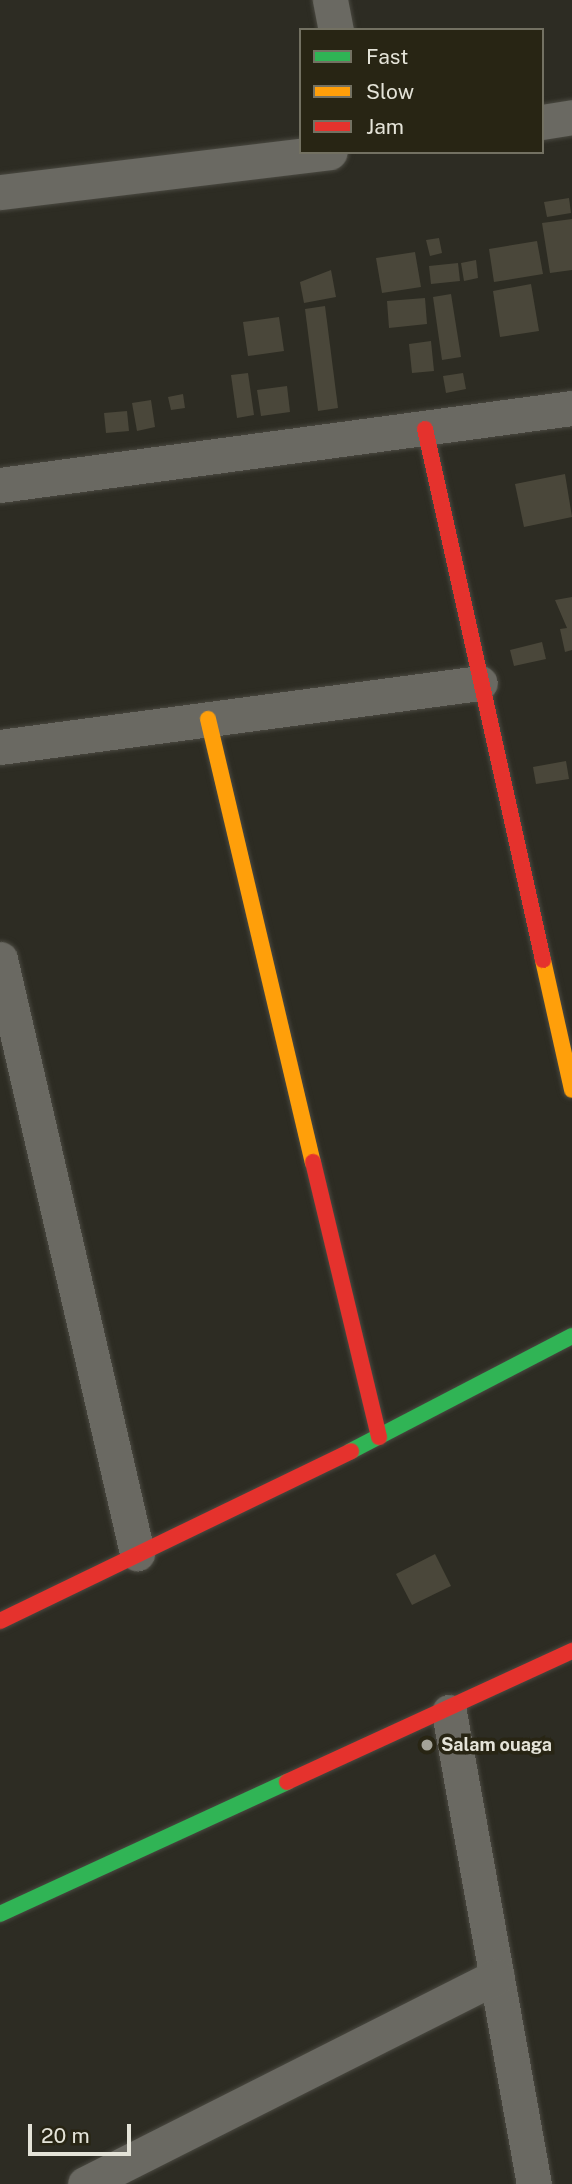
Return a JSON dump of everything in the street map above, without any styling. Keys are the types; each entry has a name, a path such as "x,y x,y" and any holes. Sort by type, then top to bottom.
{"street":[{"path":"330,0 336,28"},
{"path":"544,122 572,117"},
{"path":"0,192 314,154"},
{"path":"0,485 572,408"},
{"path":"425,429 572,1090"},
{"path":"0,747 480,683"},
{"path":"208,719 379,1437"},
{"path":"0,959 137,1553"},
{"path":"0,1621 379,1437 572,1336"},
{"path":"0,1914 449,1712 572,1651"},
{"path":"449,1712 534,2184"},
{"path":"85,2184 496,1976"}],"building":[{"path":"569,198 571,213 547,217 544,202"},
{"path":"572,219 572,270 550,273 542,223"},
{"path":"439,238 442,253 430,256 426,240"},
{"path":"537,241 543,274 494,282 489,249"},
{"path":"415,252 421,287 382,293 376,258"},
{"path":"476,260 478,278 464,281 461,263"},
{"path":"458,263 460,281 431,284 429,266"},
{"path":"331,270 336,297 304,303 300,282"},
{"path":"531,284 539,331 500,337 493,291"},
{"path":"451,294 461,357 442,360 433,297"},
{"path":"425,298 427,324 389,328 387,301"},
{"path":"325,306 338,408 318,411 305,309"},
{"path":"279,317 284,351 248,356 243,322"},
{"path":"431,341 434,371 412,373 409,344"},
{"path":"248,373 254,415 237,418 231,375"},
{"path":"463,373 466,389 446,393 443,376"},
{"path":"287,386 290,412 261,416 257,390"},
{"path":"183,394 185,408 171,410 168,397"},
{"path":"151,400 155,427 137,431 132,403"},
{"path":"127,411 129,431 106,433 104,413"},
{"path":"565,474 572,517 524,527 515,484"},
{"path":"572,597 572,650 565,652 560,629 567,628 555,600"},
{"path":"542,642 546,659 514,666 510,650"},
{"path":"566,761 569,779 536,784 533,767"},
{"path":"435,1554 451,1586 412,1605 396,1574"}],"traffic: fast":[{"path":"351,1451 572,1336"},
{"path":"0,1914 287,1782"}],"traffic: slow":[{"path":"208,719 313,1162"},
{"path":"543,960 572,1090"}],"traffic: jam":[{"path":"425,429 543,960"},
{"path":"313,1162 379,1437"},
{"path":"0,1621 351,1451"},
{"path":"287,1782 572,1651"}],"place":[{"name":"Salam ouaga","path":"427,1745"}]}
